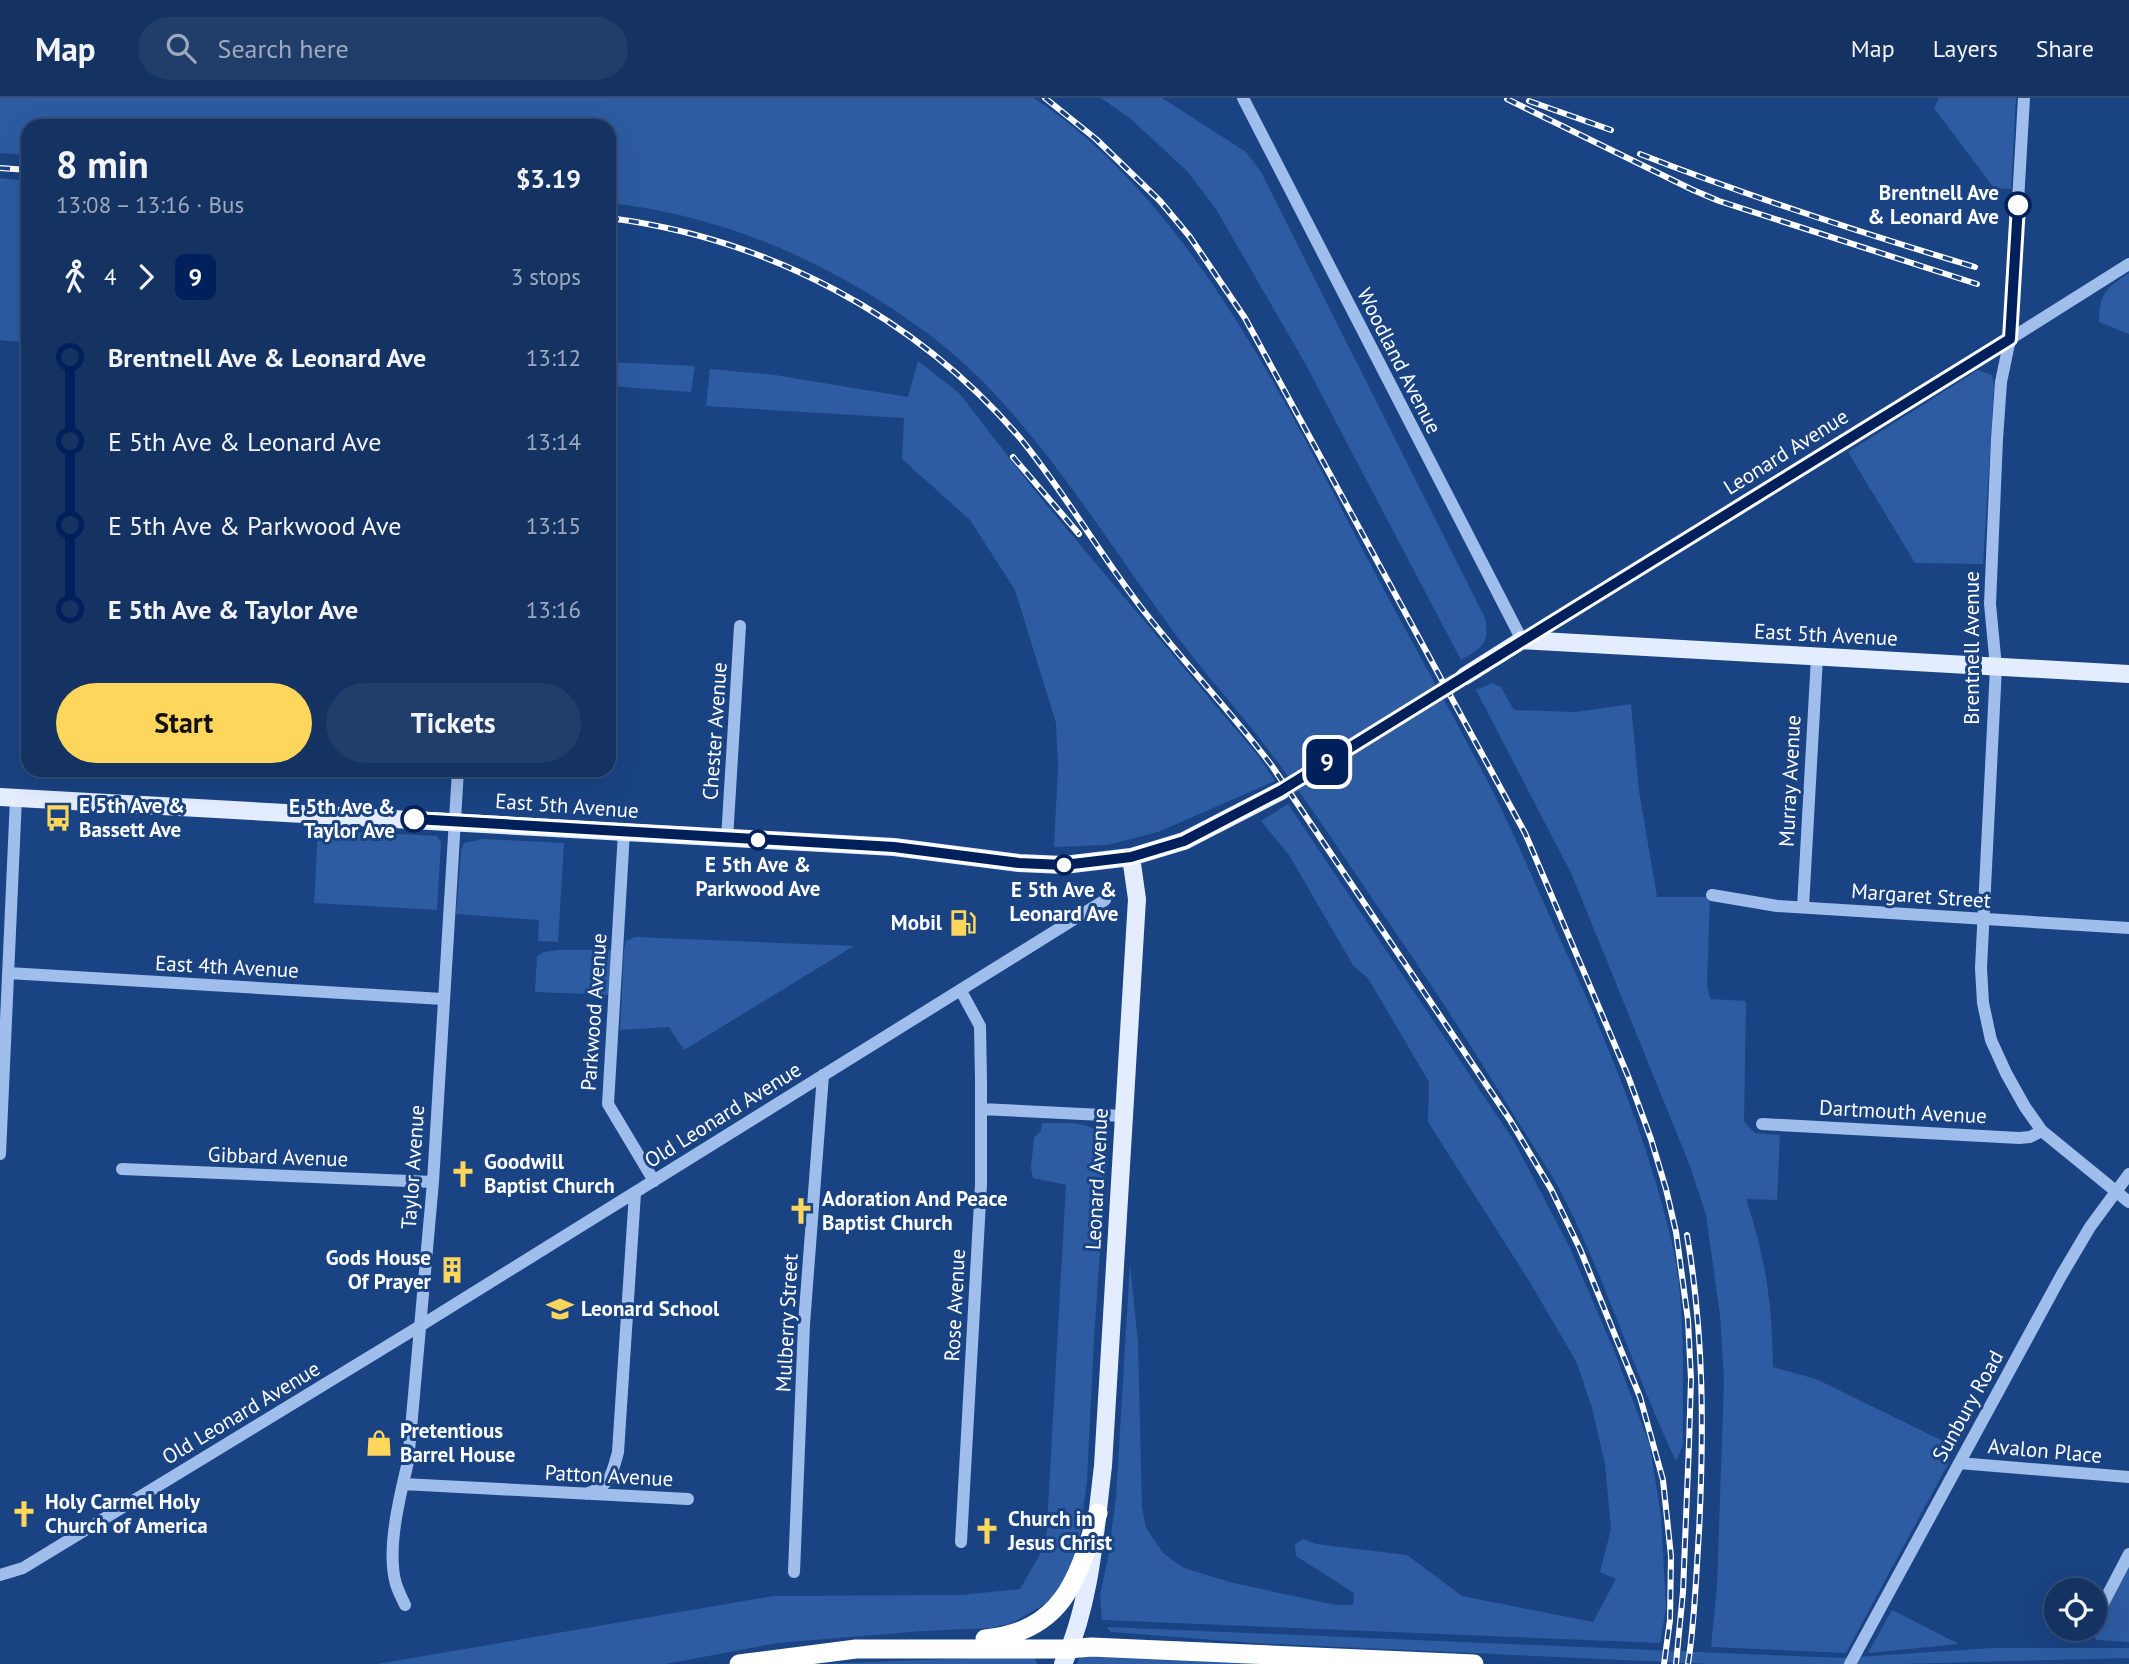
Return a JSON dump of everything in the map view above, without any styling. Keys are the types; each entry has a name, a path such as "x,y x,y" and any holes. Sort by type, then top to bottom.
{"highway":[{"path":"887,1648 1002,1637 1027,1629 1058,1604 1073,1585 1081,1569 1098,1513"},
{"path":"739,1664 856,1648 1066,1657 1098,1647 1475,1664"}],"main road":[{"name":"East 5th Avenue","path":"1522,640 2129,674"},
{"name":"Leonard Avenue","path":"1465,676 1522,640"},
{"path":"1131,857 1184,841 1280,791"},
{"name":"East 5th Avenue","path":"8,797 894,847 1019,863 1064,865 1131,857"},
{"name":"Leonard Avenue","path":"1066,1657 1079,1622 1098,1513 1103,1466 1137,899 1131,857"}],"street":[{"name":"Woodland Avenue","path":"1243,98 1522,640"},
{"name":"Brentnell Avenue","path":"2024,98 2010,339 2001,382 1992,546 1990,604 1996,667 1981,979 1991,1040 2006,1073 2042,1131 2115,1192"},
{"name":"Leonard Avenue","path":"1522,640 2129,264"},
{"name":"Chester Avenue","path":"727,839 740,626"},
{"name":"Murray Avenue","path":"1803,907 1817,657"},
{"name":"Taylor Avenue","path":"405,1605 395,1583 397,1507 408,1462 433,1182 457,777"},
{"path":"0,1154 8,973 8,797"},
{"name":"Parkwood Avenue","path":"624,832 608,1104 654,1181"},
{"name":"Margaret Street","path":"1712,895 1777,906 2129,928"},
{"name":"Old Leonard Avenue","path":"0,1575 23,1568 420,1326 1105,900"},
{"name":"East 4th Avenue","path":"8,973 443,999"},
{"name":"Rose Avenue","path":"961,991 980,1026 981,1109 981,1184 961,1542"},
{"name":"Mulberry Street","path":"794,1572 804,1324 824,1075"},
{"path":"981,1109 1123,1116"},
{"name":"Dartmouth Avenue","path":"1762,1124 2019,1138 2030,1137 2042,1131"},
{"name":"Gibbard Avenue","path":"122,1170 433,1182"},
{"name":"Sunbury Road","path":"1850,1664 2061,1276 2090,1227 2129,1174"},
{"path":"2115,1192 2129,1202"},
{"path":"586,1494 598,1490 607,1482 613,1472 618,1452 635,1194"},
{"name":"Avalon Place","path":"1959,1463 2129,1477"},
{"name":"Patton Avenue","path":"403,1484 688,1499"},
{"path":"2107,1596 2129,1554"}],"shaded area":[{"path":"0,98 1034,98 1094,145 1148,200 1196,261 1240,327 1281,395 1492,790 1518,845 1608,1047 1661,1200 1676,1264 1683,1341 1683,1445 1676,1461 1592,1258 1561,1192 1434,989 1298,789 1186,648 1068,483 1003,403 931,336 858,287 779,248 696,219 616,204 616,119 21,119 21,154 0,153"},
{"path":"1101,98 1162,98 1246,152 1261,172 1485,618 1485,639 1474,652 1461,660 1306,365 1216,209 1187,171 1131,119"},
{"path":"1939,98 2016,98 2011,189 1994,188 1934,108"},
{"path":"0,178 21,180 21,342 0,340"},
{"path":"2129,273 2129,334 2099,322 2100,305 2105,293"},
{"path":"918,361 959,393 1039,496 1259,757 1275,781 1158,832 1107,845 1054,847 1058,767 1056,723 1015,590 970,520 902,459 904,418 706,406 710,369 775,375 908,397"},
{"path":"616,362 695,366 691,392 616,387"},
{"path":"1978,370 1992,375 1994,386 1983,564 1915,563 1848,452"},
{"path":"1492,683 1501,687 1514,710 1576,712 1631,704 1639,791 1657,897 1710,897 1707,984 1710,999 1746,1001 1744,1122 1755,1133 1780,1135 1777,1200 1746,1199 1767,1282 1773,1367 1816,1379 1945,1442 1940,1455 1949,1462 1846,1653 1711,1647 1717,1587 1724,1381 1720,1315 1706,1215 1690,1166 1572,875 1476,690"},
{"path":"1288,804 1514,1141 1570,1248 1615,1353 1650,1446 1661,1517 1666,1608 1660,1643 1102,1620 1100,1595 1116,1497 1130,1264 1138,1342 1142,1508 1146,1528 1163,1553 1184,1568 1233,1583 1336,1605 1353,1605 1354,1593 1296,1556 1295,1544 1303,1539 1316,1544 1407,1555 1462,1596 1593,1622 1616,1579 1600,1572 1611,1529 1605,1464 1592,1408 1577,1363 1531,1284 1428,1122 1429,1082 1368,978 1354,967 1289,855 1261,821"},
{"path":"318,830 437,836 441,842 437,910 314,903"},
{"path":"483,839 564,843 558,942 538,941 539,920 456,914 461,851 464,843"},
{"path":"635,937 854,946 684,1050 669,1027 620,1030 624,950 626,941"},
{"path":"558,950 614,950 611,995 535,992 537,956"},
{"path":"1042,1123 1072,1123 1090,1127 1103,1139 1107,1149 1087,1481 1078,1549 1071,1574 1047,1603 1012,1623 991,1628 777,1643 666,1664 377,1664 773,1596 960,1595 1020,1589 1046,1544 1066,1185 1033,1178 1031,1168 1034,1137 1041,1131"},
{"path":"2129,1558 2129,1642 2107,1641 2107,1600"},
{"path":"1892,1610 1959,1644 1868,1653"},
{"path":"1107,1627 1842,1658 1992,1648 2129,1648 2129,1658 1901,1664 1709,1664 1253,1643 1111,1632"},
{"path":"1085,1654 1326,1664 1077,1664"},
{"path":"1027,1656 1035,1658 1037,1664 821,1664"}],"tunnel":[{"path":"1281,791 1465,676"}],"railway":[{"path":"1045,98 1096,139 1160,201 1190,237 1245,318 1525,833 1628,1076 1666,1189 1676,1232 1688,1320 1691,1379 1689,1444 1683,1592 1676,1664"},
{"path":"1507,99 1719,201 1977,284"},
{"path":"1529,101 1611,130"},
{"path":"1640,154 1806,214 1975,267"},
{"path":"0,168 21,170"},
{"path":"616,219 668,228 781,264 835,290 886,320 934,355 979,394 1020,438 1147,615 1272,766 1510,1120 1551,1189 1580,1249 1640,1397 1663,1480 1671,1556 1670,1620 1664,1664"},
{"path":"1013,457 1079,534"},
{"path":"1687,1235 1697,1309 1702,1420 1699,1532 1688,1664"}],"bus line":[{"name":"9","path":"414,819 894,847 1019,863 1064,865 1131,857 1184,841 1280,791 2010,339 2018,205"}],"place":[{"name":"Brentnell Ave & Leonard Ave","path":"2018,205"},
{"name":"E 5th Ave & Bassett Ave","path":"58,818"},
{"name":"E 5th Ave & Taylor Ave","path":"414,819"},
{"name":"E 5th Ave & Parkwood Ave","path":"758,840"},
{"name":"E 5th Ave & Leonard Ave","path":"1064,865"},
{"name":"Mobil","path":"963,923"},
{"name":"Goodwill Baptist Church","path":"463,1174"},
{"name":"Adoration And Peace Baptist Church","path":"801,1211"},
{"name":"Gods House Of Prayer","path":"452,1270"},
{"name":"Leonard School","path":"560,1309"},
{"name":"Pretentious Barrel House","path":"379,1443"},
{"name":"Holy Carmel Holy Church of America","path":"24,1514"},
{"name":"Church in Jesus Christ","path":"987,1531"}]}
